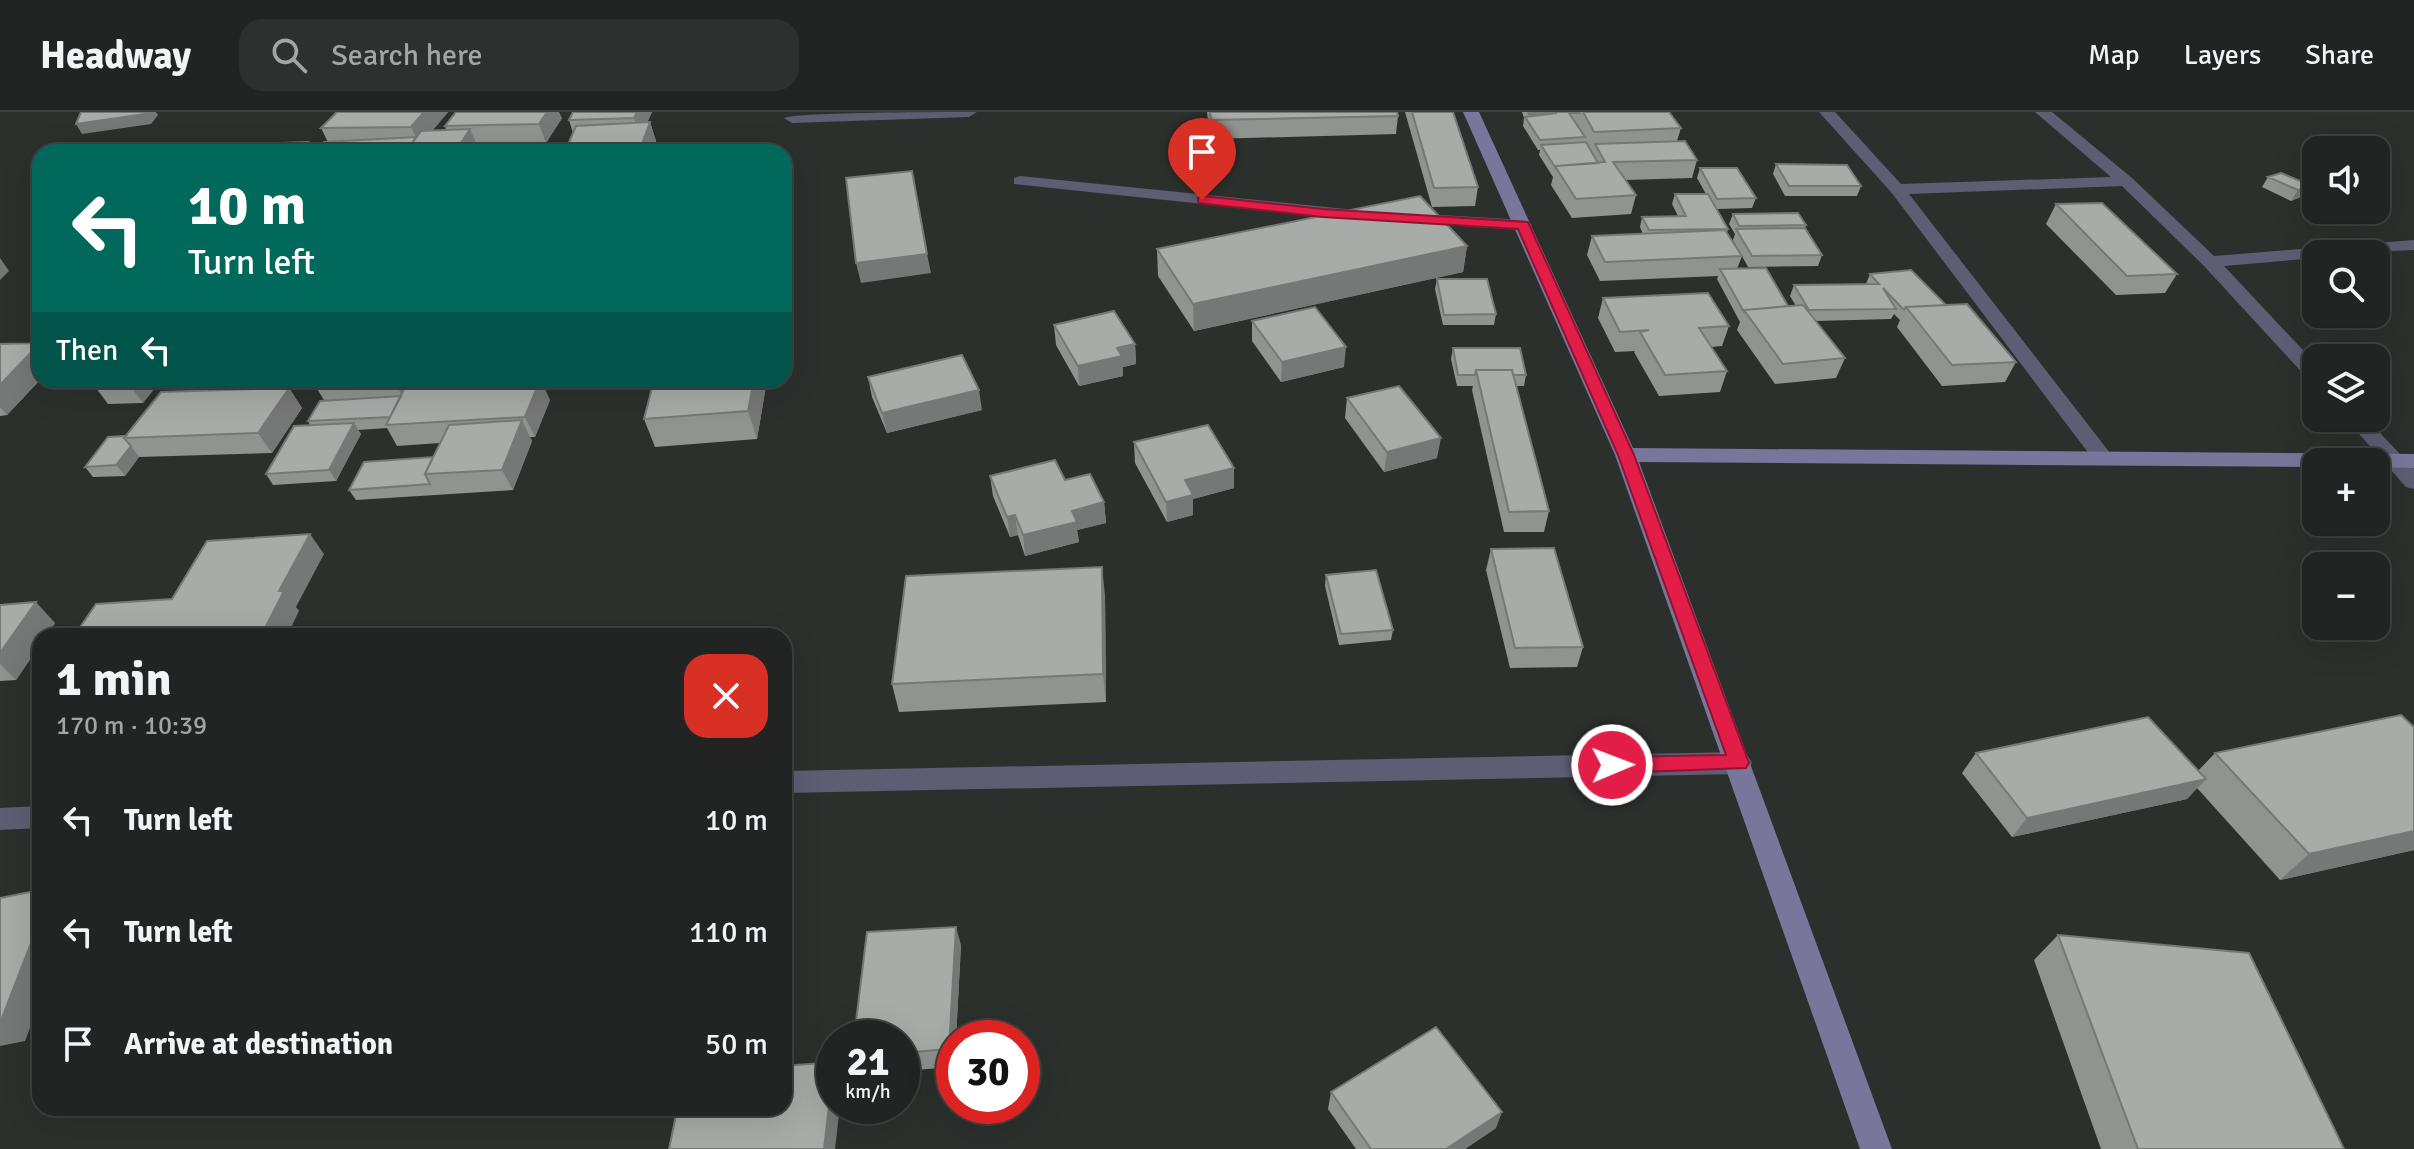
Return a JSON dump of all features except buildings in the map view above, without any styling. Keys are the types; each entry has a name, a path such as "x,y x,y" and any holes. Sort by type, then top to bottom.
{"street":[{"path":"792,118 969,112"},
{"path":"1471,112 1626,455 1876,1149"},
{"path":"1827,112 1897,189 2103,458"},
{"path":"2043,112 2126,181 2210,262 2302,361"},
{"path":"1020,181 1323,213 1523,225"},
{"path":"1897,189 2126,181"},
{"path":"2210,262 2414,245"},
{"path":"2371,432 2404,460 2414,482"},
{"path":"1626,455 2404,460"},
{"path":"792,782 1739,763"},
{"path":"0,819 32,817"}],"route":[{"path":"1202,200 1323,213 1523,225 1626,455 1739,763 1612,765"}]}
